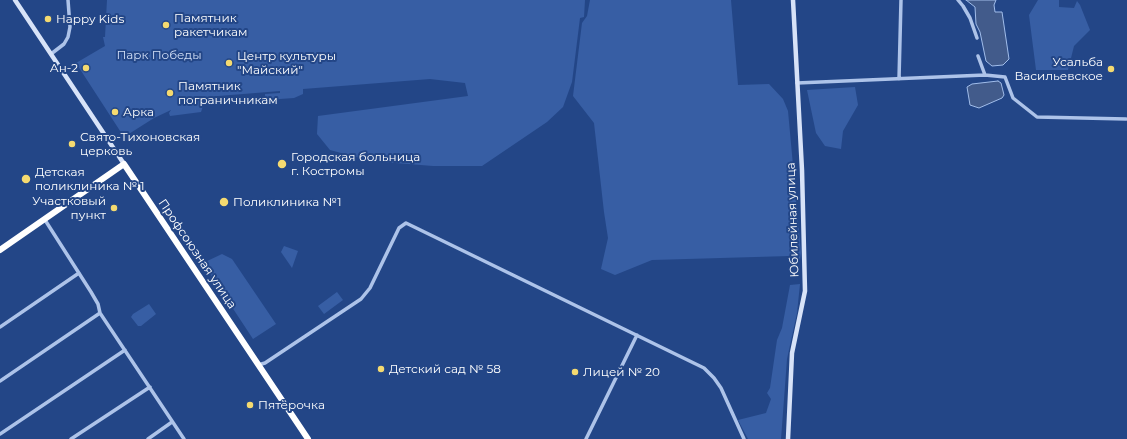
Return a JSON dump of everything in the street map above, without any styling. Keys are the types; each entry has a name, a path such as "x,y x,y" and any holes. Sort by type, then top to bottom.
{"highway":[{"path":"0,250 124,164"},
{"name":"Профсоюзная улица","path":"124,164 308,439"}],"street":[{"name":"Профсоюзная улица","path":"15,0 124,164"},
{"path":"51,54 64,44 68,37 70,27 68,0"},
{"name":"Юбилейная улица","path":"788,439 792,353 805,291 802,170 793,0"},
{"path":"899,79 901,0"},
{"path":"958,0 970,18 977,38"},
{"path":"978,56 985,76"},
{"path":"797,83 985,76 1005,77 1013,98 1037,117 1126,119"},
{"path":"45,220 98,304 100,313 184,439"},
{"path":"258,365 265,363 361,299 370,288 399,228 406,223 704,368 721,388 744,439"},
{"path":"0,327 79,273"},
{"path":"0,381 100,313"},
{"path":"586,439 637,335"},
{"path":"0,434 125,350"},
{"path":"71,439 150,387"},
{"path":"148,439 172,422"}],"green space":[{"name":"Парк Победы","path":"107,0 585,0 584,17 580,18 572,82 563,107 547,122 482,166 433,166 371,161 330,150 317,134 318,116 468,96 465,83 430,79 303,89 303,94 294,98 265,100 265,94 280,93 280,91 206,97 201,112 170,116 169,113 171,110 154,118 124,137 76,63 105,46 103,37 105,37"},
{"path":"590,0 731,0 738,85 769,84 783,99 788,111 801,253 800,260 789,261 789,256 652,260 615,275 601,269 608,238 594,123 573,96 582,23 587,16"},
{"path":"1038,0 1059,0 1059,7 1074,8 1077,1 1080,5 1090,30 1074,46 1068,70 1036,70 1029,15"},
{"path":"855,87 858,105 843,131 841,149 825,146 816,133 807,90"},
{"path":"284,246 298,251 292,268 281,252"},
{"path":"222,254 232,259 276,324 253,339 203,263"},
{"path":"800,284 797,313 787,359 781,439 748,439 738,420 766,413 771,399 767,393 770,388 777,340 782,328 790,285"},
{"path":"337,292 343,300 324,314 318,306"},
{"path":"149,304 156,314 141,326 138,326 131,317 133,314"}],"shaded area":[{"path":"966,0 996,0 994,5 995,12 1002,12 1009,59 1003,65 992,66 986,61 980,32 976,24 975,7"},
{"path":"998,81 1001,83 1004,95 1002,98 979,108 970,105 967,87 972,84"}],"place":[{"name":"Happy Kids","path":"48,19"},
{"name":"Памятник ракетчикам","path":"166,25"},
{"name":"Центр культуры \"Майский\"","path":"229,63"},
{"name":"Ан-2","path":"86,68"},
{"name":"Усальба Васильевское","path":"1111,69"},
{"name":"Памятник пограничникам","path":"170,93"},
{"name":"Арка","path":"115,112"},
{"name":"Свято-Тихоновская церковь","path":"72,144"},
{"name":"Городская больница г. Костромы","path":"282,164"},
{"name":"Детская поликлиника № 1","path":"26,179"},
{"name":"Поликлиника №1","path":"224,202"},
{"name":"Участковый пункт","path":"114,208"},
{"name":"Детский сад № 58","path":"381,369"},
{"name":"Лицей № 20","path":"575,372"},
{"name":"Пятёрочка","path":"250,405"}]}
